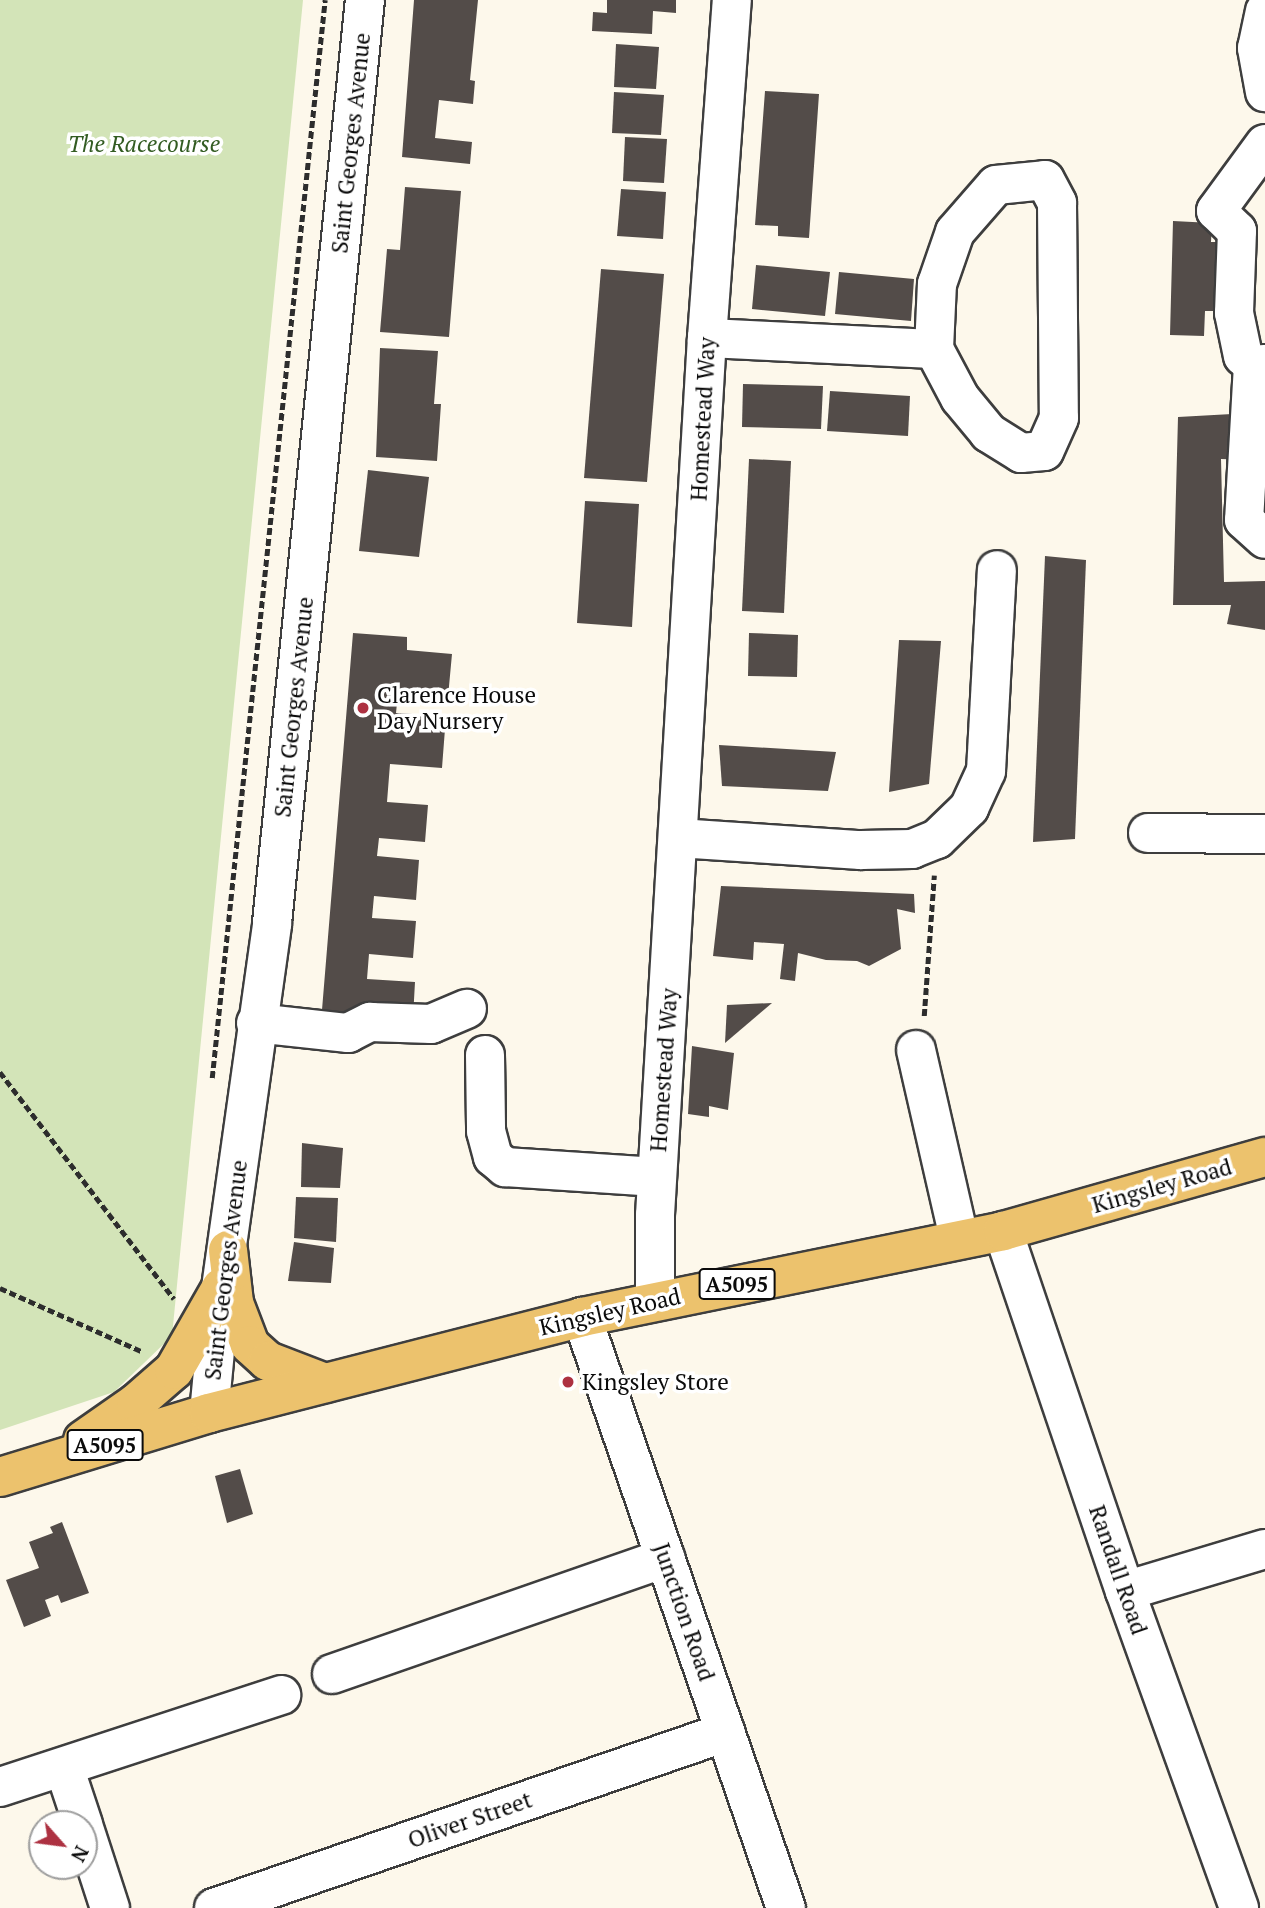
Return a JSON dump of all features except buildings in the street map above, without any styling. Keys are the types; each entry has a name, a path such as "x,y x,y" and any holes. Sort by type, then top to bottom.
{"main road":[{"name":"Kingsley Road","path":"0,1477 209,1413 582,1317 1003,1231 1265,1157"},
{"path":"228,1250 234,1303 250,1345 268,1361 326,1383"},
{"path":"49,1462 113,1420 162,1382 181,1359 221,1288"}],"street":[{"name":"Saint Georges Avenue","path":"209,1413 221,1288 272,923 365,0"},
{"name":"Homestead Way","path":"655,1301 653,1268 657,1177 707,338 732,0"},
{"path":"1265,12 1257,48 1265,92"},
{"path":"1265,144 1216,211 1237,231 1234,313 1242,356 1259,364 1244,520 1265,539"},
{"path":"1045,180 1057,202 1059,418 1044,451 1021,453 989,433 960,398 934,349 937,284 955,232 996,185 1045,180"},
{"path":"707,338 934,349"},
{"path":"678,838 861,850 912,849 937,839 969,808 986,771 989,586"},
{"path":"1148,833 1265,834"},
{"path":"256,1023 348,1033 370,1022 431,1024 467,1009"},
{"path":"916,1050 959,1238"},
{"path":"485,1055 486,1131 493,1157 505,1167 657,1177"},
{"name":"Randall Road","path":"1003,1231 1125,1591 1239,1908"},
{"name":"Junction Road","path":"582,1317 786,1908"},
{"path":"1125,1591 1265,1549"},
{"path":"332,1674 665,1558"},
{"path":"0,1787 281,1695"},
{"name":"Oliver Street","path":"214,1908 726,1732"},
{"path":"64,1767 78,1810"},
{"path":"98,1872 110,1908"}],"path":[{"path":"211,1085 325,0"},
{"path":"916,1050 923,1031 937,839"},
{"path":"0,1072 175,1300 183,1290"},
{"path":"0,1288 144,1353"}],"green space":[{"name":"The Racecourse","path":"0,0 303,0 172,1336 114,1392 0,1430"}],"place":[{"name":"Clarence House Day Nursery","path":"363,708"},
{"name":"Kingsley Store","path":"568,1382"}]}
